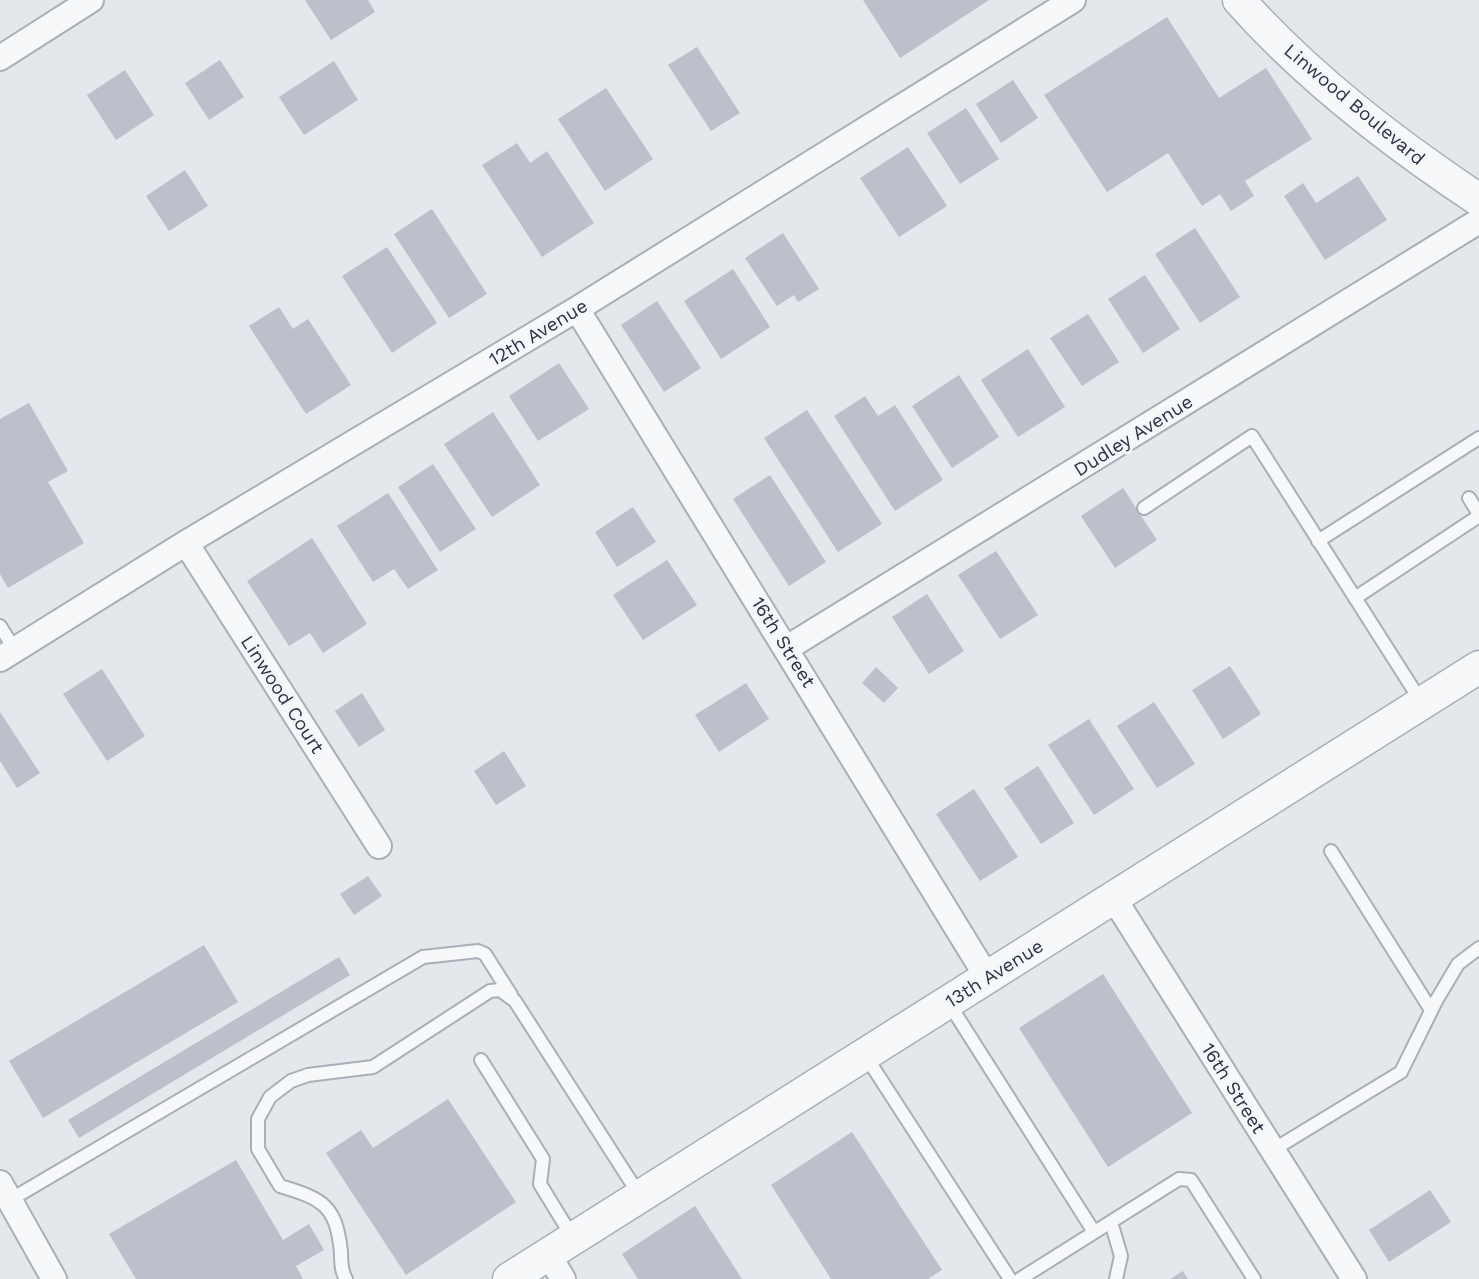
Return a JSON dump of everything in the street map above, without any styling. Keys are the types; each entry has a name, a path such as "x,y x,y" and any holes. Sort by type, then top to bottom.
{"street":[{"path":"0,58 91,0"},
{"name":"12th Avenue","path":"8,655 186,543 577,309 1073,0"},
{"name":"Linwood Boulevard","path":"1250,3 1323,82 1401,148 1479,200"},
{"name":"Dudley Avenue","path":"788,648 1479,222"},
{"name":"16th Street","path":"577,309 788,648 987,977"},
{"name":"Linwood Court","path":"186,543 379,846"},
{"name":"13th Avenue","path":"509,1279 561,1257 640,1196 1479,667"},
{"name":"16th Street","path":"1114,897 1354,1279"},
{"path":"5,1191 54,1279"}],"lane":[{"path":"1144,508 1252,436 1422,703"},
{"path":"1318,541 1447,464 1479,438"},
{"path":"1355,598 1479,515 1469,498"},
{"path":"0,626 8,655"},
{"path":"1331,851 1431,1010"},
{"path":"1273,1150 1401,1072 1431,1010 1458,964 1479,948"},
{"path":"5,1191 423,957 458,951 485,954 640,1196"},
{"path":"346,1279 338,1228 329,1208 314,1196 280,1186 258,1149 258,1119 270,1097 291,1081 308,1075 373,1067 490,991 500,990 514,1001"},
{"path":"948,1002 1094,1232"},
{"path":"864,1055 1010,1279"},
{"path":"481,1060 543,1159 540,1184 561,1257"},
{"path":"1020,1279 1179,1179 1191,1180 1255,1279"},
{"path":"1111,1222 1121,1256 1116,1279"}],"building":[{"path":"305,0 368,0 375,12 331,40"},
{"path":"863,0 989,0 900,58"},
{"path":"1167,17 1219,98 1266,68 1312,139 1245,181 1254,196 1231,211 1220,194 1202,206 1168,153 1107,192 1044,95"},
{"path":"697,47 740,113 711,131 668,65"},
{"path":"220,60 244,97 209,120 185,83"},
{"path":"334,61 358,100 304,135 279,97"},
{"path":"125,70 154,115 116,140 87,95"},
{"path":"1013,80 1038,118 1001,143 976,104"},
{"path":"606,88 653,159 605,191 558,119"},
{"path":"966,108 999,159 960,184 927,133"},
{"path":"517,143 530,163 547,151 594,223 542,257 482,165"},
{"path":"908,147 947,206 899,237 860,178"},
{"path":"185,170 208,206 169,231 146,196"},
{"path":"1358,176 1387,220 1325,260 1284,196 1303,183 1316,203"},
{"path":"432,209 487,294 449,318 394,234"},
{"path":"1195,228 1240,297 1200,323 1155,254"},
{"path":"783,233 819,289 798,302 794,295 777,306 745,258"},
{"path":"387,247 437,323 392,353 342,276"},
{"path":"733,269 770,327 721,359 684,301"},
{"path":"1145,275 1180,329 1143,353 1108,299"},
{"path":"657,301 701,368 664,392 621,325"},
{"path":"279,307 293,329 308,319 351,385 306,414 249,326"},
{"path":"1088,314 1119,362 1082,386 1050,338"},
{"path":"1028,349 1065,407 1018,437 981,380"},
{"path":"559,363 589,409 538,441 509,396"},
{"path":"959,375 999,437 952,468 912,406"},
{"path":"865,396 878,416 895,405 943,480 895,511 834,416"},
{"path":"29,403 68,471 48,482 84,543 8,588 0,574 0,419"},
{"path":"807,410 882,524 838,552 764,438"},
{"path":"493,412 540,485 492,517 444,444"},
{"path":"433,464 476,529 440,552 398,487"},
{"path":"770,475 826,562 789,586 733,499"},
{"path":"1123,488 1157,540 1115,568 1081,516"},
{"path":"388,493 438,570 408,589 394,569 373,582 337,526"},
{"path":"633,507 656,542 617,567 595,532"},
{"path":"312,538 367,624 323,653 310,633 289,646 247,581"},
{"path":"996,551 1038,615 1000,639 958,575"},
{"path":"667,560 697,605 643,640 613,595"},
{"path":"927,594 964,651 929,674 892,617"},
{"path":"1230,666 1261,714 1223,739 1192,690"},
{"path":"876,667 898,688 884,703 862,683"},
{"path":"102,669 145,736 107,761 63,694"},
{"path":"746,683 769,719 719,752 695,715"},
{"path":"362,693 385,730 359,747 335,711"},
{"path":"1154,702 1195,764 1157,788 1117,726"},
{"path":"0,712 40,773 17,788 0,761"},
{"path":"1089,719 1134,789 1094,815 1048,745"},
{"path":"504,751 526,786 496,805 474,771"},
{"path":"1038,766 1074,823 1041,844 1004,788"},
{"path":"974,789 1018,857 980,881 936,814"},
{"path":"368,876 382,896 354,915 340,894"},
{"path":"204,945 238,1002 43,1118 9,1061"},
{"path":"339,957 350,975 79,1138 68,1120"},
{"path":"1103,974 1192,1113 1108,1167 1019,1028"},
{"path":"448,1099 516,1202 406,1275 326,1153 361,1130 373,1148"},
{"path":"852,1132 942,1270 928,1279 831,1279 771,1185"},
{"path":"236,1160 283,1240 309,1224 324,1250 296,1266 303,1279 136,1279 109,1234"},
{"path":"1430,1190 1451,1222 1389,1262 1369,1230"},
{"path":"695,1206 742,1279 638,1279 622,1254"},
{"path":"1183,1271 1188,1279 1170,1279"}]}
